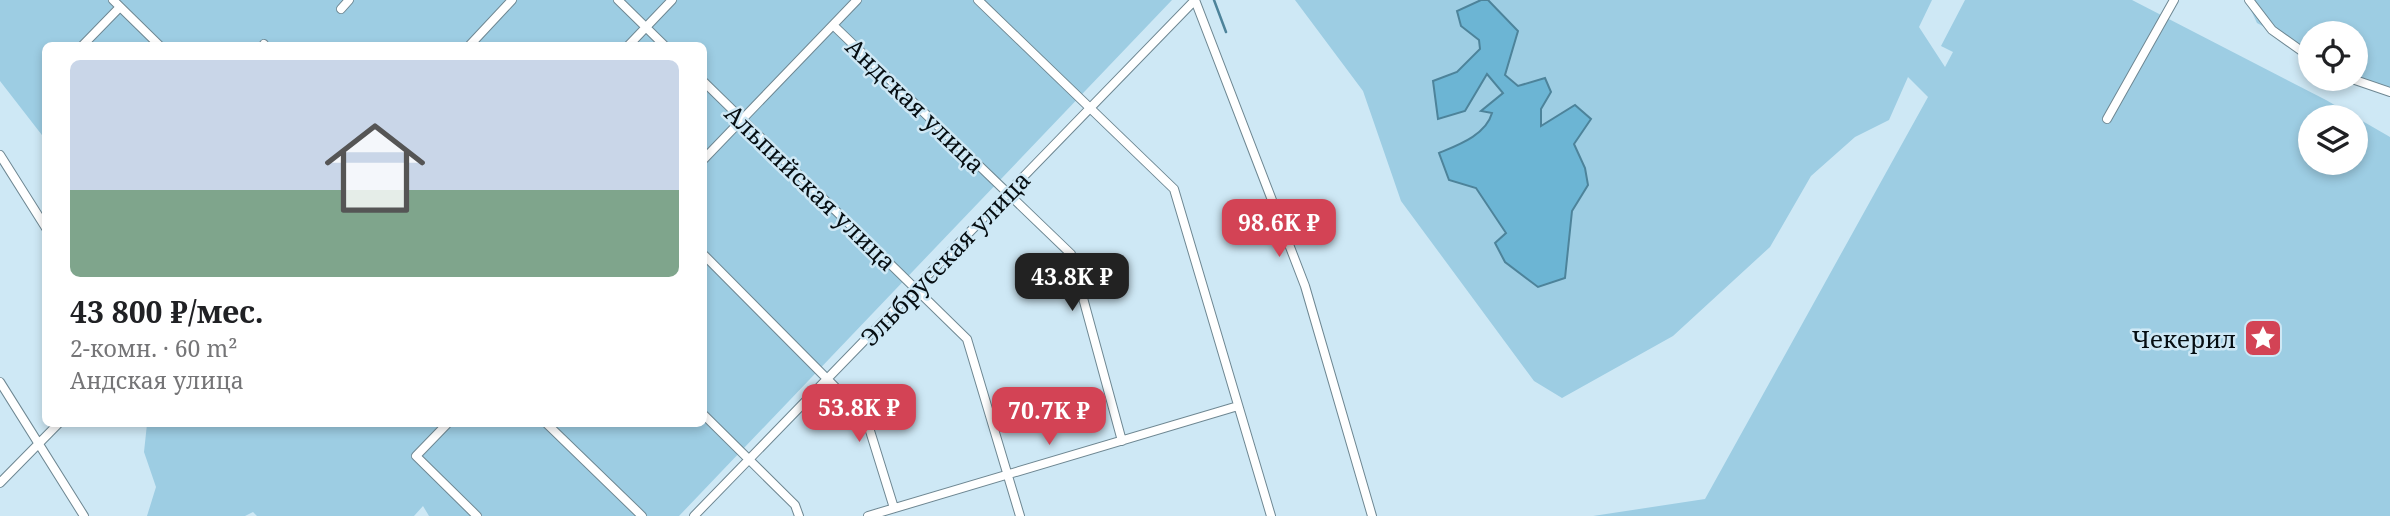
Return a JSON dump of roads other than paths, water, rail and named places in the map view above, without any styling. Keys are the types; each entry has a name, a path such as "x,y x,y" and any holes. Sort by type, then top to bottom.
{"street":[{"path":"113,0 156,42"},
{"path":"341,9 349,0"},
{"path":"473,42 512,0"},
{"path":"618,0 661,42"},
{"path":"632,42 672,0"},
{"path":"707,156 857,0"},
{"path":"978,0 1090,111 1174,189 1271,516"},
{"path":"1195,0 1305,286 1372,516"},
{"name":"Эльбрусская улица","path":"694,516 1195,0"},
{"path":"2107,119 2174,0"},
{"path":"2249,0 2272,30 2298,48"},
{"path":"86,42 120,7"},
{"name":"Андская улица","path":"833,25 1071,254 1122,441"},
{"name":"Альпийская улица","path":"707,85 967,339 1020,516"},
{"path":"2368,86 2390,92"},
{"path":"2368,87 2390,98"},
{"path":"0,155 42,222"},
{"path":"707,258 866,418 894,508"},
{"path":"0,382 84,516"},
{"path":"868,516 1238,406"},
{"path":"707,418 795,505 799,516"},
{"path":"0,483 55,427"},
{"path":"444,427 416,456 477,516"},
{"path":"550,427 642,516"}],"waterway":[{"path":"1214,0 1226,32"}],"place":[{"name":"Чекерил","path":"2263,338"}]}
